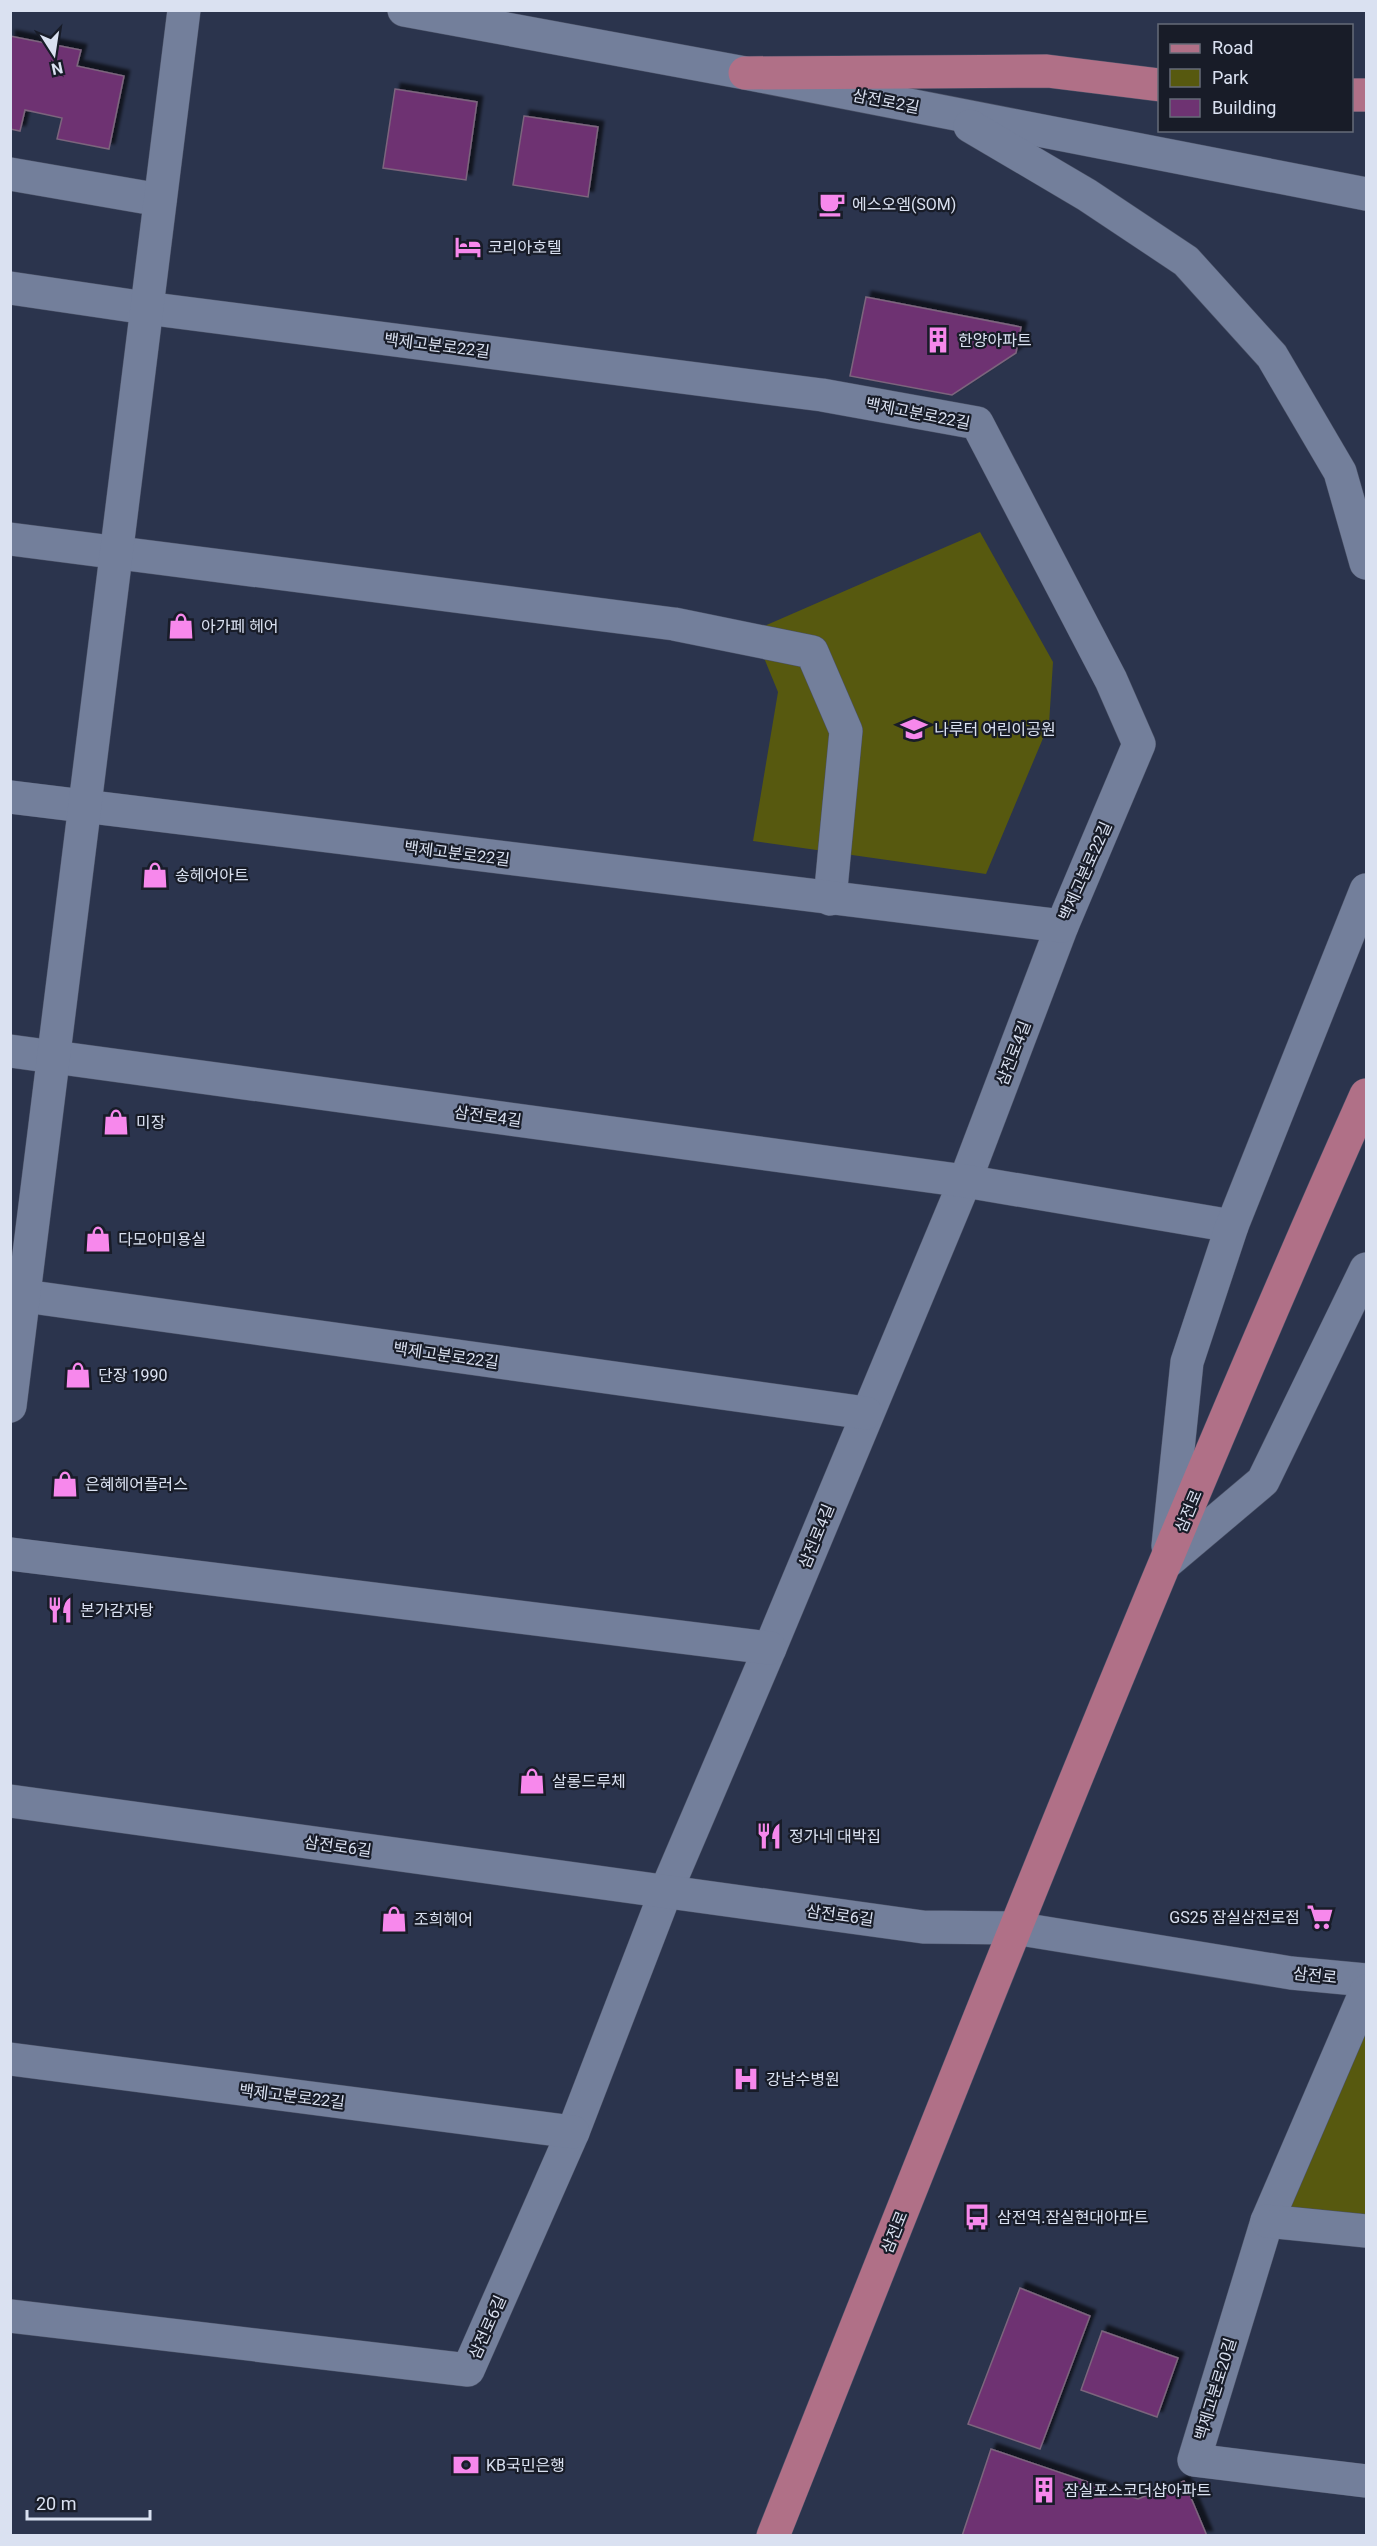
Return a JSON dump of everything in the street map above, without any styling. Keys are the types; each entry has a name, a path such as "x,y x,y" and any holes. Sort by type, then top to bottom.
{"main road":[{"path":"745,73 1047,71 1158,84"},
{"name":"삼전로","path":"773,2535 1015,1928 1305,1232 1366,1095"}],"street":[{"path":"10,1406 18,1295 55,1058 115,553 184,10"},
{"name":"삼전로2길","path":"404,10 745,73 1366,194"},
{"path":"951,114 1087,195 1186,261 1272,356 1340,472 1366,563"},
{"path":"10,174 160,200"},
{"name":"백제고분로22길","path":"10,288 146,308 822,395 977,423 1112,680 1139,744 1062,926 10,797"},
{"path":"10,539 674,624 812,652 846,731 830,898"},
{"path":"1166,1563 1187,1362 1232,1226 1366,890"},
{"name":"삼전로4길","path":"666,1891 965,1181 1062,926"},
{"name":"삼전로4길","path":"10,1052 965,1181 1232,1226"},
{"path":"1166,1563 1263,1481 1366,1269"},
{"name":"백제고분로22길","path":"18,1295 866,1413"},
{"path":"10,1554 770,1648"},
{"name":"삼전로6길","path":"10,1801 923,1927 1015,1928"},
{"name":"삼전로6길","path":"10,2316 468,2370 573,2132 666,1891"},
{"name":"삼전로","path":"1015,1928 1291,1973 1366,1980"},
{"name":"백제고분로20길","path":"1366,1991 1267,2221 1194,2460 1366,2481"},
{"name":"백제고분로22길","path":"10,2060 573,2132"},
{"path":"1267,2221 1366,2231"}],"green space":[{"path":"980,532 1053,662 1049,724 986,874 753,841 778,692 753,631"},
{"path":"1366,1991 1366,2231 1267,2221"}],"building":[{"path":"10,36 81,50 77,66 124,76 109,149 57,139 62,118 25,110 20,131 10,129"},
{"path":"395,89 477,102 466,180 383,168"},
{"path":"524,116 598,127 588,197 513,185"},
{"name":"한양아파트","path":"866,297 1021,327 1016,353 952,395 850,376"},
{"path":"1020,2288 1090,2316 1040,2449 968,2424"},
{"path":"1102,2331 1178,2358 1157,2417 1081,2390"},
{"name":"잠실포스코더샵아파트","path":"991,2449 1138,2499 1184,2481 1207,2536 962,2536"}],"place":[{"name":"에스오엠(SOM)","path":"832,204"},
{"name":"코리아호텔","path":"468,247"},
{"name":"한양아파트","path":"938,340"},
{"name":"아가페 헤어","path":"181,626"},
{"name":"나루터 어린이공원","path":"914,729"},
{"name":"송헤어아트","path":"155,875"},
{"name":"미장","path":"116,1122"},
{"name":"다모아미용실","path":"98,1239"},
{"name":"단장 1990","path":"78,1375"},
{"name":"은혜헤어플러스","path":"65,1484"},
{"name":"본가감자탕","path":"60,1610"},
{"name":"살롱드루체","path":"532,1781"},
{"name":"정가네 대박집","path":"769,1836"},
{"name":"GS25 잠실삼전로점","path":"1320,1917"},
{"name":"조희헤어","path":"394,1919"},
{"name":"강남수병원","path":"746,2079"},
{"name":"삼전역.잠실현대아파트","path":"977,2217"},
{"name":"KB국민은행","path":"466,2465"},
{"name":"잠실포스코더샵아파트","path":"1044,2490"}]}
